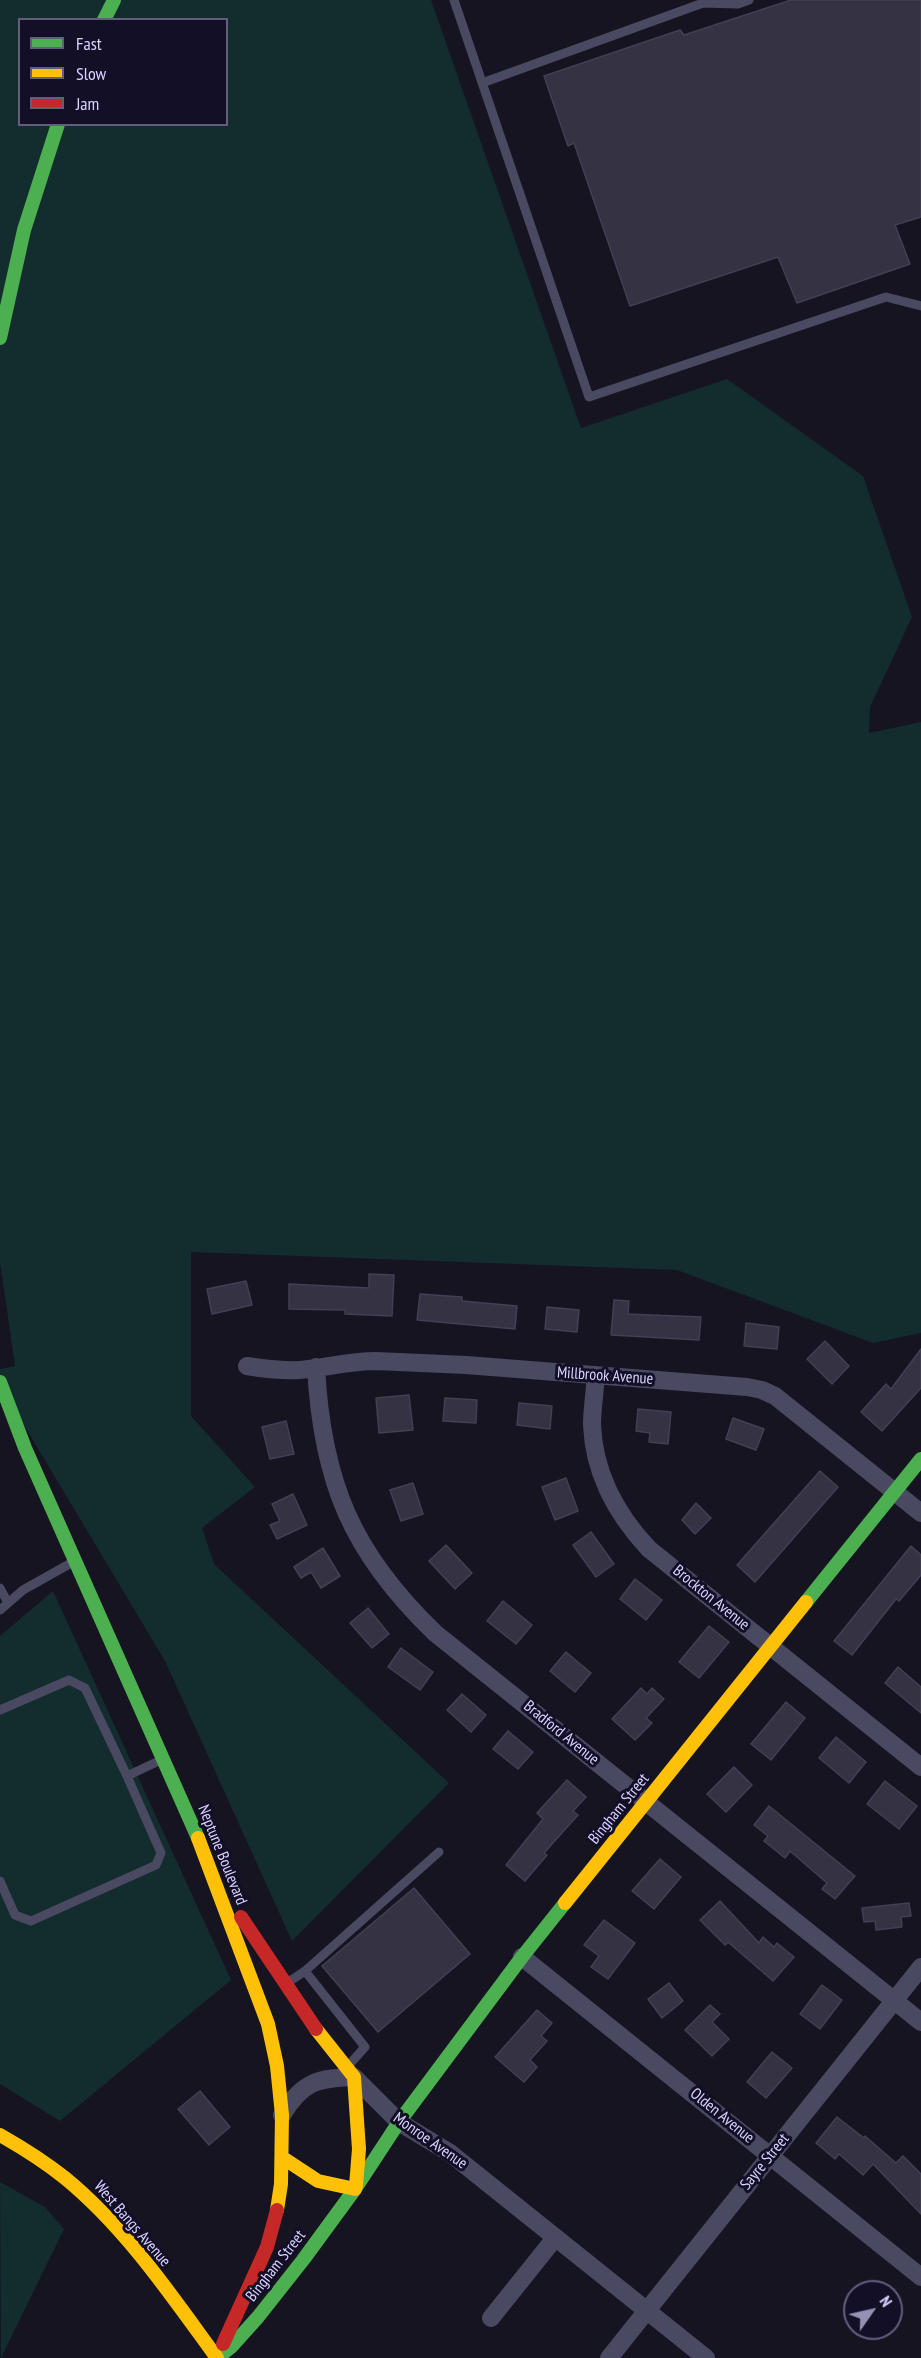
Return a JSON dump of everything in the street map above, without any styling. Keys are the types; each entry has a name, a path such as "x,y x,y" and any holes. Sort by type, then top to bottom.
{"street":[{"path":"105,18 114,0"},
{"path":"0,338 23,232 40,172 57,126"},
{"name":"Millbrook Avenue","path":"247,1366 274,1370 300,1370 351,1361 376,1361 596,1375 762,1390 775,1396 921,1513"},
{"name":"Bradford Avenue","path":"316,1367 323,1440 334,1482 358,1536 385,1580 409,1608 435,1633 921,2022"},
{"name":"Brockton Avenue","path":"596,1375 592,1423 593,1441 604,1481 619,1512 635,1534 649,1549 921,1767"},
{"name":"Neptune Boulevard","path":"0,1382 25,1448 212,1871 268,2024 277,2066 282,2115 283,2158 275,2220 267,2247 217,2358"},
{"name":"Bingham Street","path":"217,2358 231,2347 258,2317 356,2189 399,2122 522,1957 921,1459"},
{"name":"Monroe Avenue","path":"212,1871 285,1984 332,2051 399,2122 450,2153 706,2358"},
{"name":"Olden Avenue","path":"522,1957 921,2277"},
{"name":"Sayre Street","path":"609,2358 921,1967"},
{"path":"282,2115 300,2090 315,2081 350,2072 359,2120 356,2189 318,2181 283,2158"},
{"name":"West Bangs Avenue","path":"0,2135 41,2158 107,2216 182,2309 217,2358"},
{"path":"491,2318 555,2238"}],"lane":[{"path":"454,0 589,397 886,297 921,306"},
{"path":"482,83 703,3 738,4 749,0"},
{"path":"0,1610 23,1590 75,1561"},
{"path":"0,1588 8,1603"},
{"path":"0,1710 69,1680 85,1688 161,1853 156,1865 31,1921 15,1915 0,1881"},
{"path":"127,1776 163,1759"},
{"path":"285,1984 305,1971 439,1852"},
{"path":"305,1971 365,2047 350,2072"}],"green space":[{"path":"0,0 431,0 581,428 727,379 863,476 912,617 870,707 869,733 921,722 921,1333 873,1343 677,1270 191,1252 191,1416 255,1487 202,1528 214,1564 449,1783 292,1941 165,1661 0,1385 0,1369 15,1366 0,1262"},
{"path":"53,1591 231,1980 60,2121 0,2084 0,1636"},
{"path":"0,2182 45,2207 64,2229 1,2358"}],"building":[{"path":"791,0 921,0 921,217 895,225 910,264 797,303 778,257 630,306 574,143 568,146 544,76 680,30 684,35"},
{"path":"369,1274 394,1275 392,1316 345,1314 345,1310 289,1309 289,1284 369,1288"},
{"path":"246,1281 252,1305 212,1314 207,1289"},
{"path":"420,1294 462,1297 462,1301 517,1306 515,1329 417,1320"},
{"path":"614,1300 629,1301 628,1314 701,1317 699,1340 611,1335"},
{"path":"547,1307 579,1310 577,1332 545,1329"},
{"path":"746,1323 779,1327 777,1349 744,1346"},
{"path":"825,1341 849,1366 832,1384 807,1359"},
{"path":"921,1349 921,1388 882,1431 861,1412 886,1384 891,1389"},
{"path":"409,1395 413,1430 379,1433 376,1398"},
{"path":"445,1398 477,1400 476,1423 443,1421"},
{"path":"519,1403 552,1406 550,1429 517,1425"},
{"path":"638,1409 671,1412 668,1444 649,1442 650,1433 636,1431"},
{"path":"733,1418 764,1429 756,1450 726,1439"},
{"path":"286,1421 294,1454 270,1459 262,1427"},
{"path":"820,1471 838,1487 755,1582 737,1565"},
{"path":"566,1478 578,1511 555,1520 542,1487"},
{"path":"413,1483 423,1514 401,1521 390,1490"},
{"path":"293,1494 307,1525 277,1539 270,1525 280,1521 272,1504"},
{"path":"696,1503 711,1518 695,1534 682,1520"},
{"path":"591,1532 614,1564 596,1577 573,1545"},
{"path":"446,1545 472,1573 455,1589 429,1561"},
{"path":"911,1546 921,1555 921,1575 899,1601 896,1599 852,1655 834,1641"},
{"path":"323,1548 340,1576 321,1588 311,1572 301,1578 294,1567"},
{"path":"635,1579 662,1600 646,1620 620,1599"},
{"path":"503,1601 532,1625 516,1644 487,1621"},
{"path":"368,1608 389,1634 372,1648 350,1623"},
{"path":"709,1626 729,1642 699,1678 679,1662"},
{"path":"401,1648 433,1672 420,1690 388,1667"},
{"path":"566,1652 591,1673 575,1692 550,1671"},
{"path":"898,1667 921,1687 921,1713 885,1683"},
{"path":"641,1688 647,1694 652,1688 664,1699 646,1718 652,1723 635,1740 612,1719"},
{"path":"462,1694 486,1715 471,1732 447,1710"},
{"path":"786,1702 805,1718 771,1760 751,1744"},
{"path":"508,1731 533,1752 518,1769 493,1749"},
{"path":"836,1737 866,1762 849,1783 819,1758"},
{"path":"734,1767 752,1785 726,1812 707,1794"},
{"path":"567,1780 586,1797 573,1811 578,1815 544,1853 547,1855 525,1881 506,1865 543,1819 537,1813"},
{"path":"885,1781 917,1806 899,1829 867,1804"},
{"path":"769,1806 855,1876 835,1899 822,1889 827,1883 790,1851 785,1858 764,1841 768,1836 754,1825"},
{"path":"660,1859 681,1877 654,1909 632,1891"},
{"path":"414,1888 470,1954 378,2032 322,1966"},
{"path":"720,1901 759,1943 763,1937 774,1947 777,1943 794,1957 773,1981 728,1942 725,1945 700,1920"},
{"path":"909,1903 911,1916 901,1917 902,1927 876,1930 875,1921 864,1922 862,1908"},
{"path":"604,1920 635,1943 608,1979 591,1967 599,1956 584,1945"},
{"path":"669,1983 683,2001 662,2018 648,1999"},
{"path":"822,1985 842,2000 820,2029 800,2014"},
{"path":"710,2005 720,2014 712,2022 729,2039 712,2056 685,2030"},
{"path":"537,2010 552,2023 541,2036 547,2041 530,2060 537,2067 524,2082 495,2057"},
{"path":"772,2052 792,2068 766,2098 747,2082"},
{"path":"200,2091 230,2127 209,2145 178,2109"},
{"path":"837,2117 864,2138 865,2136 896,2163 903,2156 921,2174 921,2214 873,2164 863,2175 839,2154 835,2159 816,2143"}],"traffic: fast":[{"path":"105,18 114,0"},
{"path":"0,338 24,230 57,126"},
{"path":"0,1382 25,1448 198,1838"},
{"path":"806,1602 921,1459"},
{"path":"217,2358 231,2347 258,2317 303,2260 355,2189 399,2122 565,1903"}],"traffic: slow":[{"path":"565,1903 806,1602"},
{"path":"198,1838 268,2024 277,2066 282,2115 281,2184 277,2210"},
{"path":"316,2029 354,2077 359,2149 356,2186"},
{"path":"0,2135 57,2172 108,2218 147,2263 217,2358"},
{"path":"283,2158 318,2181 355,2189"}],"traffic: jam":[{"path":"241,1917 316,2029"},
{"path":"223,2344 267,2247 277,2210"}]}
